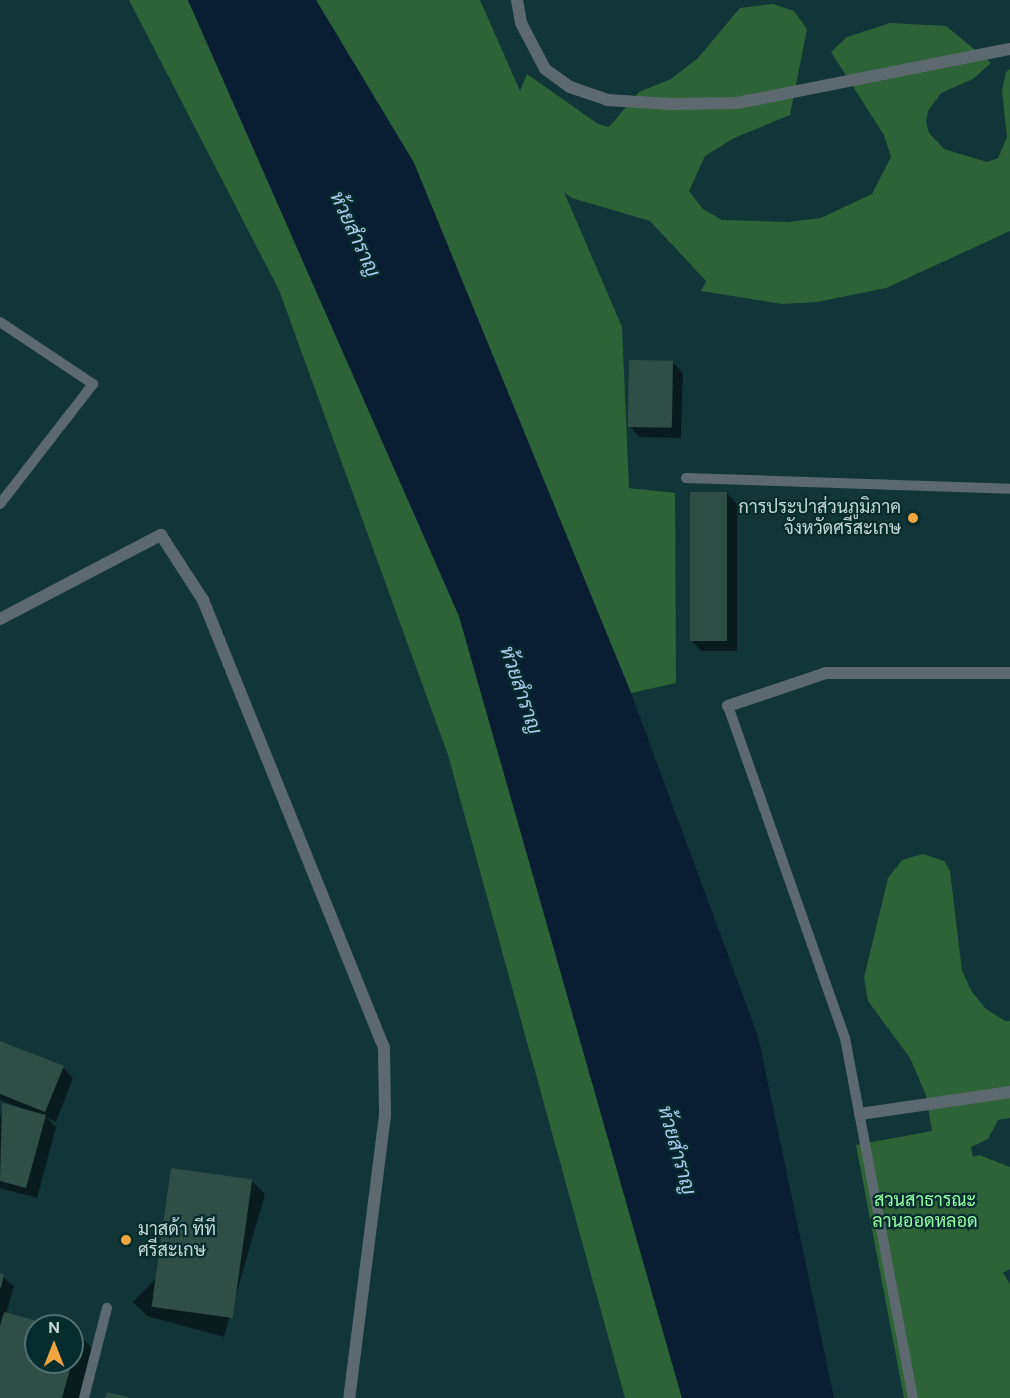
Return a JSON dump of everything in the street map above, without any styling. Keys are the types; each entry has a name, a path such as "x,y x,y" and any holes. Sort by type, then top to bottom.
{"street":[{"path":"517,0 521,23 545,69 570,87 606,100 670,104 737,103 1010,49"},
{"path":"0,619 161,535 202,600 384,1048 385,1115 349,1398"},
{"path":"728,706 826,673 1010,674"},
{"path":"860,1114 1010,1092"}],"lane":[{"path":"0,322 93,384 0,504"},
{"path":"686,478 1010,489"},
{"path":"728,706 845,1038 913,1398"},
{"path":"84,1398 107,1308"}],"green space":[{"path":"129,0 188,0 459,616 682,1398 625,1398 448,755 279,290"},
{"path":"316,0 480,0 520,91 527,74 598,124 609,127 639,92 671,79 698,58 740,8 773,4 794,11 807,29 790,115 734,138 705,156 689,191 703,209 722,220 789,222 821,218 872,194 891,157 884,135 831,52 847,37 890,23 946,26 991,63 973,79 941,93 928,111 926,122 929,133 944,149 987,162 998,158 1007,137 1002,91 1006,72 1010,69 1010,231 886,288 817,302 782,304 701,291 706,281 650,221 572,198 564,192 622,327 629,488 675,493 676,683 631,693 414,163"},
{"name":"สวนสาธารณะ ลานออดหลอด","path":"923,854 944,861 950,871 962,971 972,992 986,1009 1005,1021 1010,1021 1010,1118 998,1120 988,1139 971,1147 973,1157 979,1155 1010,1167 1010,1269 1003,1273 1010,1284 1010,1398 904,1398 856,1145 932,1131 926,1095 910,1058 868,1001 864,978 888,878 902,860"}],"water":[{"name":"ห้วยสำราญ","path":"188,0 316,0 414,163 631,693 758,1036 834,1398 682,1398 459,616"}],"building":[{"path":"629,360 673,361 672,428 628,427"},
{"path":"690,492 727,492 727,641 690,641"},
{"path":"0,1041 64,1066 45,1112 0,1094"},
{"path":"2,1103 46,1115 26,1188 0,1181"},
{"path":"171,1168 252,1179 233,1318 152,1307"},
{"path":"0,1273 4,1274 1,1288 0,1287"},
{"path":"4,1312 24,1318 24,1374 69,1374 62,1398 0,1398 0,1326"},
{"path":"107,1392 128,1397 128,1398 105,1398"}],"place":[{"name":"การประปาส่วนภูมิภาค จังหวัดศรีสะเกษ","path":"913,518"},
{"name":"มาสด้า ทีที ศรีสะเกษ","path":"126,1240"}]}
